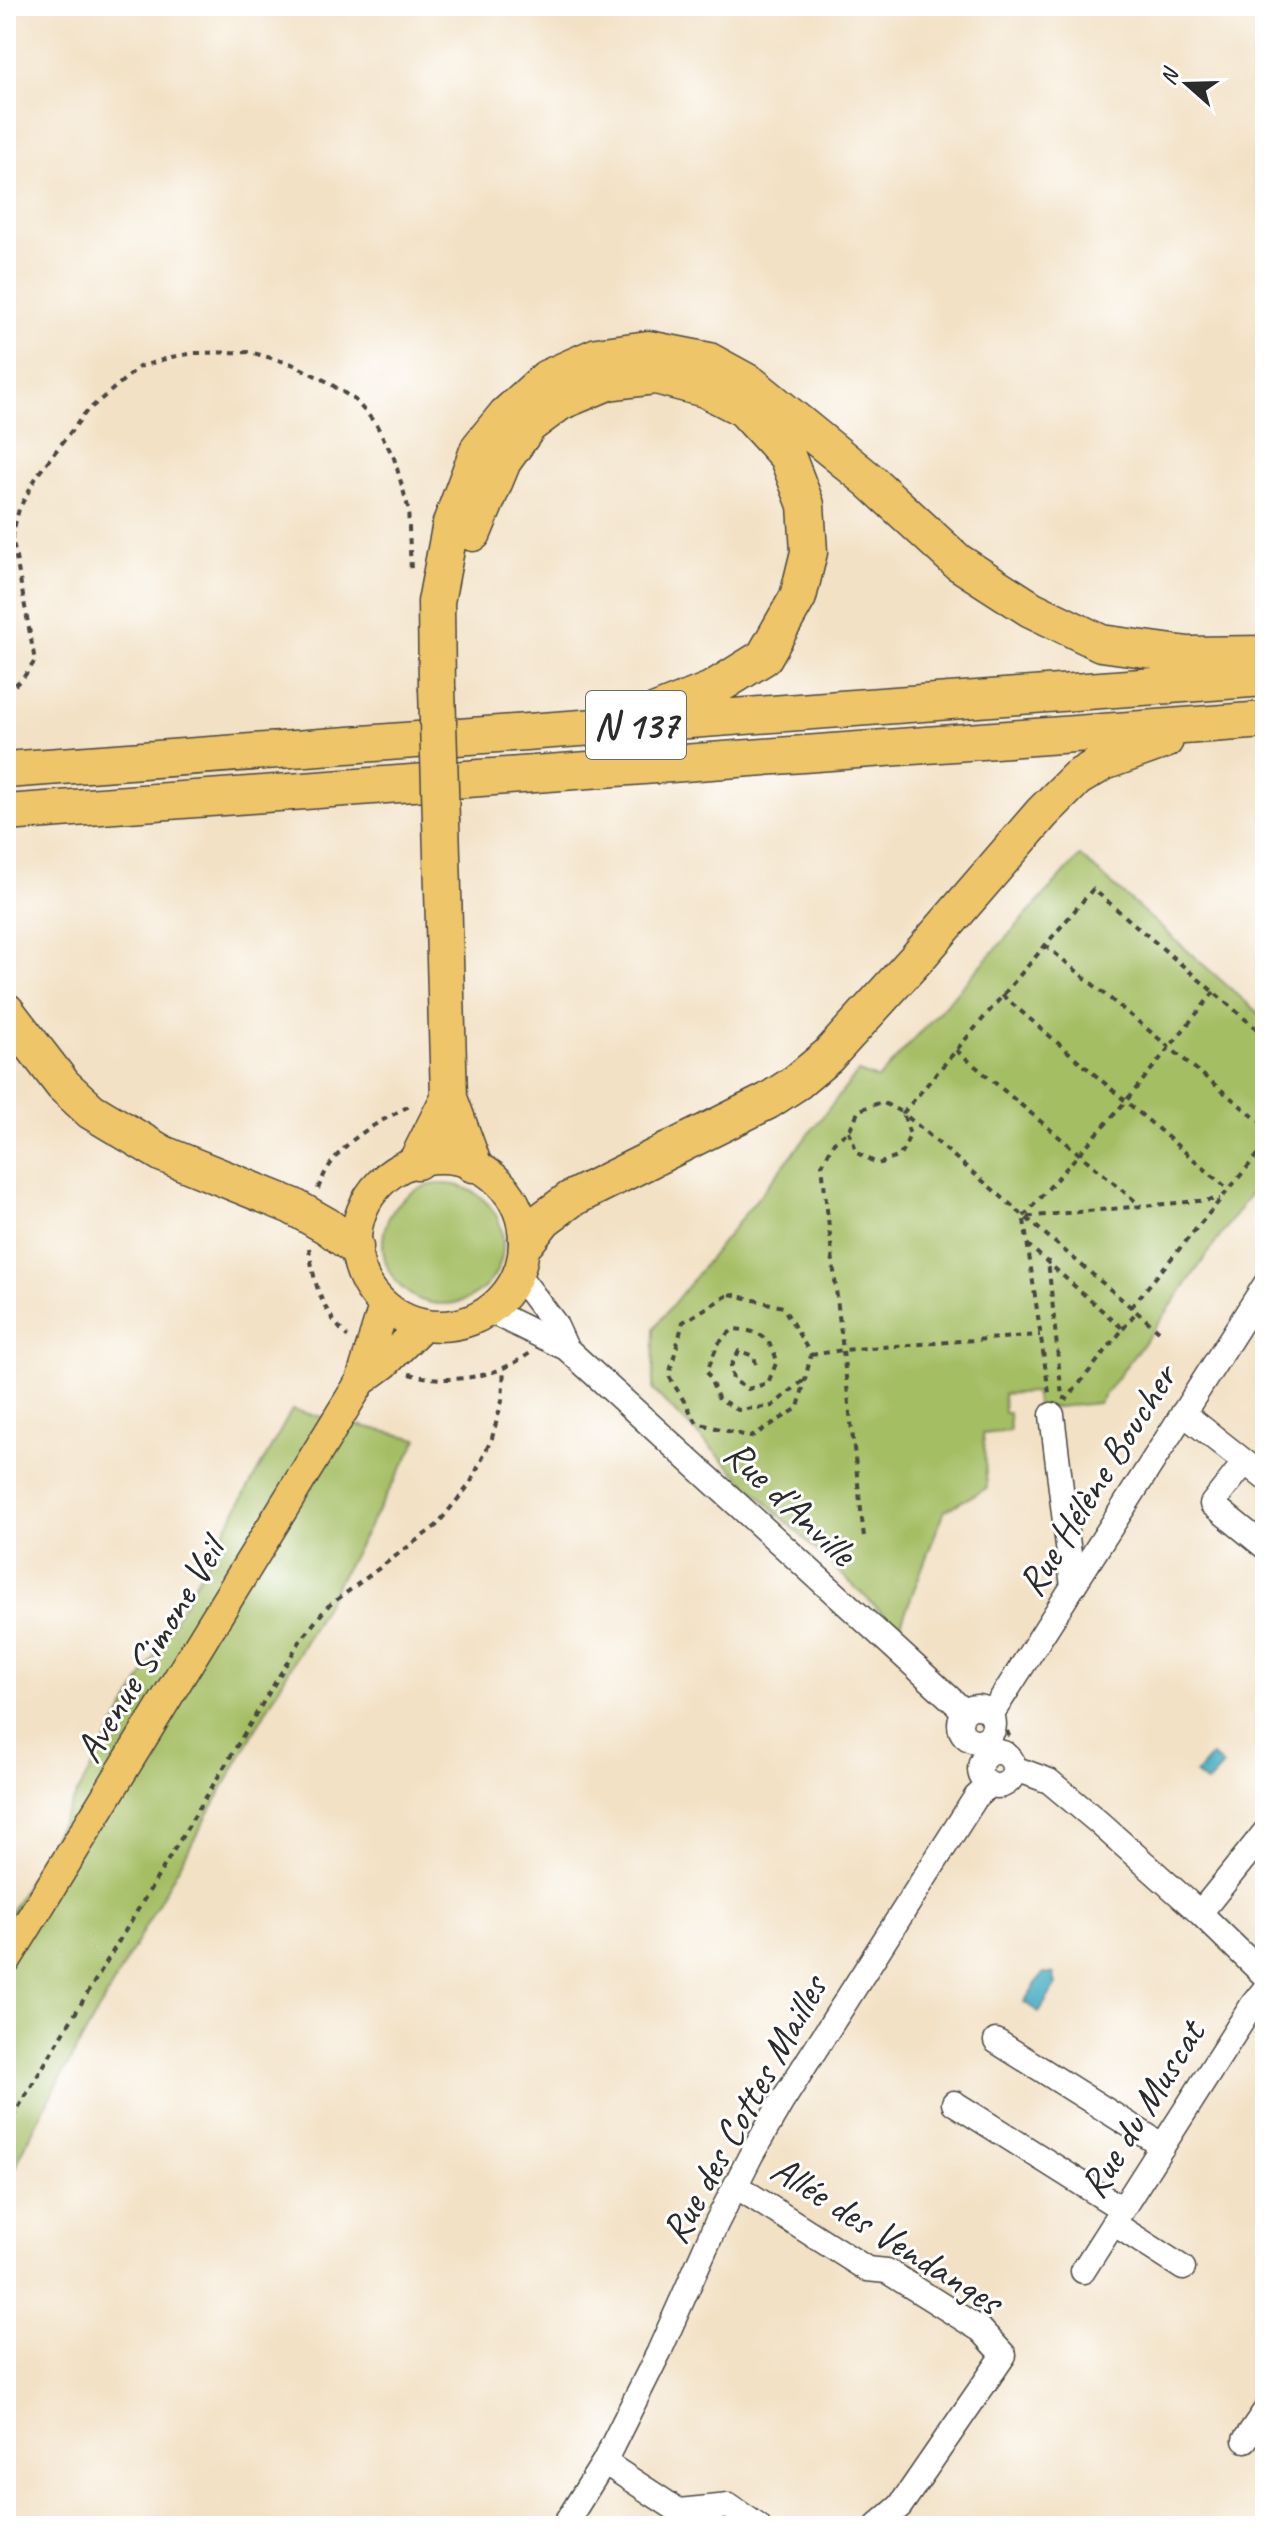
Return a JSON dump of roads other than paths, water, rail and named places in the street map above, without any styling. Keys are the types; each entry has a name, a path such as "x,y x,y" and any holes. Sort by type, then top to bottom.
{"highway":[{"path":"473,1164 449,1098 436,602 451,523 479,448 506,415 547,378 597,356 648,349 709,361 751,384 870,481 958,562 1031,609 1101,643 1188,655 1265,654"},
{"path":"437,673 476,524 503,461 529,425 560,402 608,382 656,376 705,389 744,409 787,456 806,505 809,552 798,597 764,657 711,690 623,726"},
{"name":"N 137","path":"6,770 1265,678"},
{"name":"N 137","path":"6,813 1265,720"},
{"path":"523,1258 544,1219 571,1199 768,1101 828,1056 1042,813 1077,778 1104,762 1216,724"},
{"path":"6,1011 63,1085 91,1111 163,1154 292,1206 355,1247"},
{"path":"417,1161 449,1098"}],"main road":[{"path":"445,1158 473,1164 493,1175 509,1192 520,1213 523,1258 507,1295 490,1311 469,1322 444,1327 422,1326 384,1306 366,1283 355,1247 360,1217 374,1189 390,1174 417,1161 445,1158"},
{"name":"Avenue Simone Veil","path":"6,1960 361,1381 384,1306"},
{"name":"Avenue Simone Veil","path":"361,1381 384,1364 422,1326"}],"street":[{"name":"Rue d'Anville","path":"523,1258 566,1348"},
{"name":"Rue Hélène Boucher","path":"986,1724 1265,1285"},
{"name":"Rue d'Anville","path":"490,1311 566,1348 965,1712 978,1707 986,1724"},
{"path":"1183,1413 1265,1478"},
{"path":"1052,1415 1073,1587"},
{"path":"1245,1462 1212,1504 1265,1547"},
{"path":"986,1724 1003,1769 1049,1781 1200,1913 1265,1976"},
{"name":"Rue des Cottes Mailles","path":"564,2526 604,2462 736,2186 781,2103 976,1797 1003,1769"},
{"path":"1200,1913 1265,1832"},
{"name":"Rue du Muscat","path":"1083,2271 1265,1989"},
{"path":"996,2041 1163,2146"},
{"path":"954,2103 1118,2216 1183,2268"},
{"name":"Allée des Vendanges","path":"736,2186 867,2269 887,2271 968,2321 1004,2355 900,2506 877,2526"},
{"path":"1245,2440 1265,2411"},
{"path":"604,2462 679,2511 729,2506 758,2526"}],"water":[{"path":"1212,1756 1223,1766 1207,1784 1196,1774"},
{"path":"1043,1973 1054,1974 1057,1983 1039,2012 1024,2002"}]}
